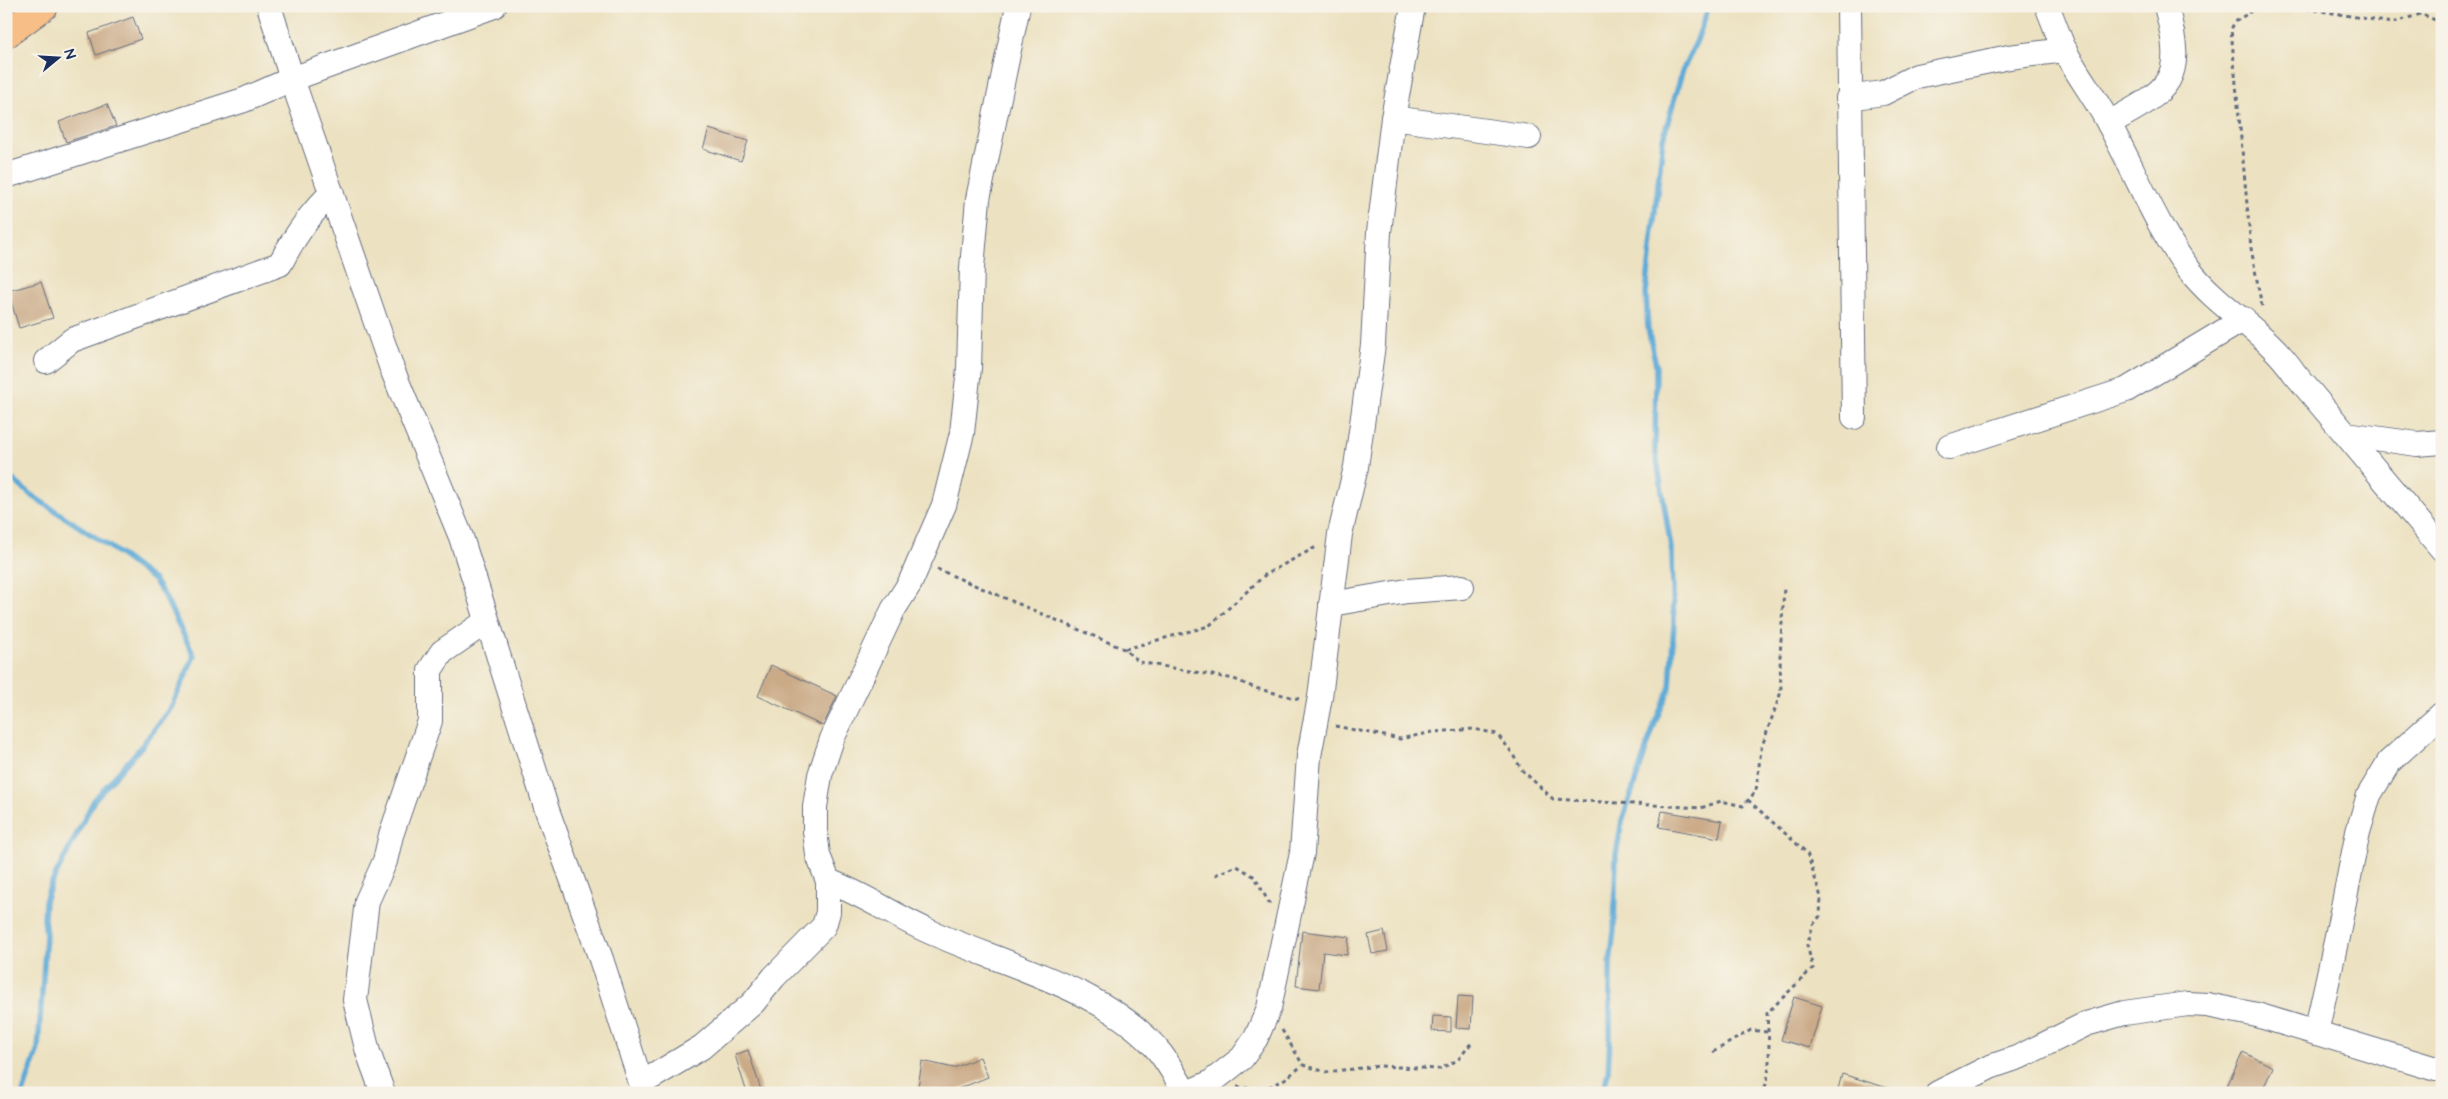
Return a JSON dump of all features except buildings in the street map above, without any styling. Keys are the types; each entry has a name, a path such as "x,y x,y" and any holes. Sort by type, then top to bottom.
{"main road":[{"path":"6,34 44,6"}],"street":[{"path":"270,6 292,79 392,369 461,537 547,810 600,959 642,1087 652,1077 702,1047 753,1003 774,977 824,926 828,912 828,881 818,854 815,831 815,807 820,775 832,739 893,610 910,583 944,505 962,433 969,368 972,268 978,198 1018,6"},
{"path":"6,176 244,100 292,79 494,6"},
{"path":"828,881 849,888 926,930 1078,993 1111,1011 1132,1026 1161,1054 1186,1093 1210,1083 1242,1058 1256,1038 1269,1008 1302,853 1309,756 1317,713 1340,534 1356,467 1373,345 1379,232 1393,118 1413,6"},
{"path":"1848,6 1854,417"},
{"path":"2047,6 2065,50 2109,123 2161,227 2190,270 2218,301 2244,319 2283,356 2295,374 2442,549"},
{"path":"2109,123 2160,93 2171,77 2174,52 2166,6"},
{"path":"1848,98 1883,93 1917,76 2009,57 2065,50"},
{"path":"1393,118 1529,137"},
{"path":"46,361 72,340 280,264 294,237 308,217 332,193"},
{"path":"1949,447 2126,390 2244,319"},
{"path":"2346,434 2417,444 2442,442"},
{"path":"1331,604 1406,591 1462,587"},
{"path":"383,1093 368,1052 355,1000 368,901 385,861 391,835 430,721 430,670 442,652 487,621"},
{"path":"2316,1033 2338,938 2358,832 2369,795 2389,762 2442,714"},
{"path":"1938,1093 1990,1068 2019,1057 2086,1024 2124,1013 2155,1007 2207,1004 2257,1014 2436,1068 2442,1067"}],"path":[{"path":"2259,6 2235,22 2231,30 2251,248 2269,342"},
{"path":"2291,6 2392,23 2421,14 2435,20 2442,18"},
{"path":"1124,649 1209,626 1266,574 1340,534"},
{"path":"920,562 1124,649 1139,662 1234,679 1317,713 1343,729 1400,739 1433,732 1474,729 1497,734 1510,750 1522,770 1552,799 1701,808 1721,801 1743,806 1756,791 1761,750 1780,692 1784,587"},
{"path":"1748,800 1807,854 1821,897 1820,916 1812,925 1807,945 1813,968 1767,1013 1769,1042 1766,1084 1763,1093"},
{"path":"1215,875 1237,866 1255,877 1276,917 1285,926"},
{"path":"1269,1008 1303,1065 1326,1072 1379,1066 1439,1069 1458,1060 1472,1042"},
{"path":"1713,1052 1751,1030 1768,1032"},
{"path":"1210,1083 1248,1089 1276,1086 1303,1065"}],"waterway":[{"path":"1603,1093 1608,1072 1610,1036 1610,964 1614,930 1616,855 1622,821 1656,720 1670,688 1674,623 1672,554 1655,448 1656,365 1648,329 1646,293 1663,139 1682,72 1697,40 1709,6"},
{"path":"6,474 31,495 110,547 154,580 164,595 194,656 172,706 141,747 94,800 51,884 45,901 44,919 46,935 38,1049 23,1093"}]}
